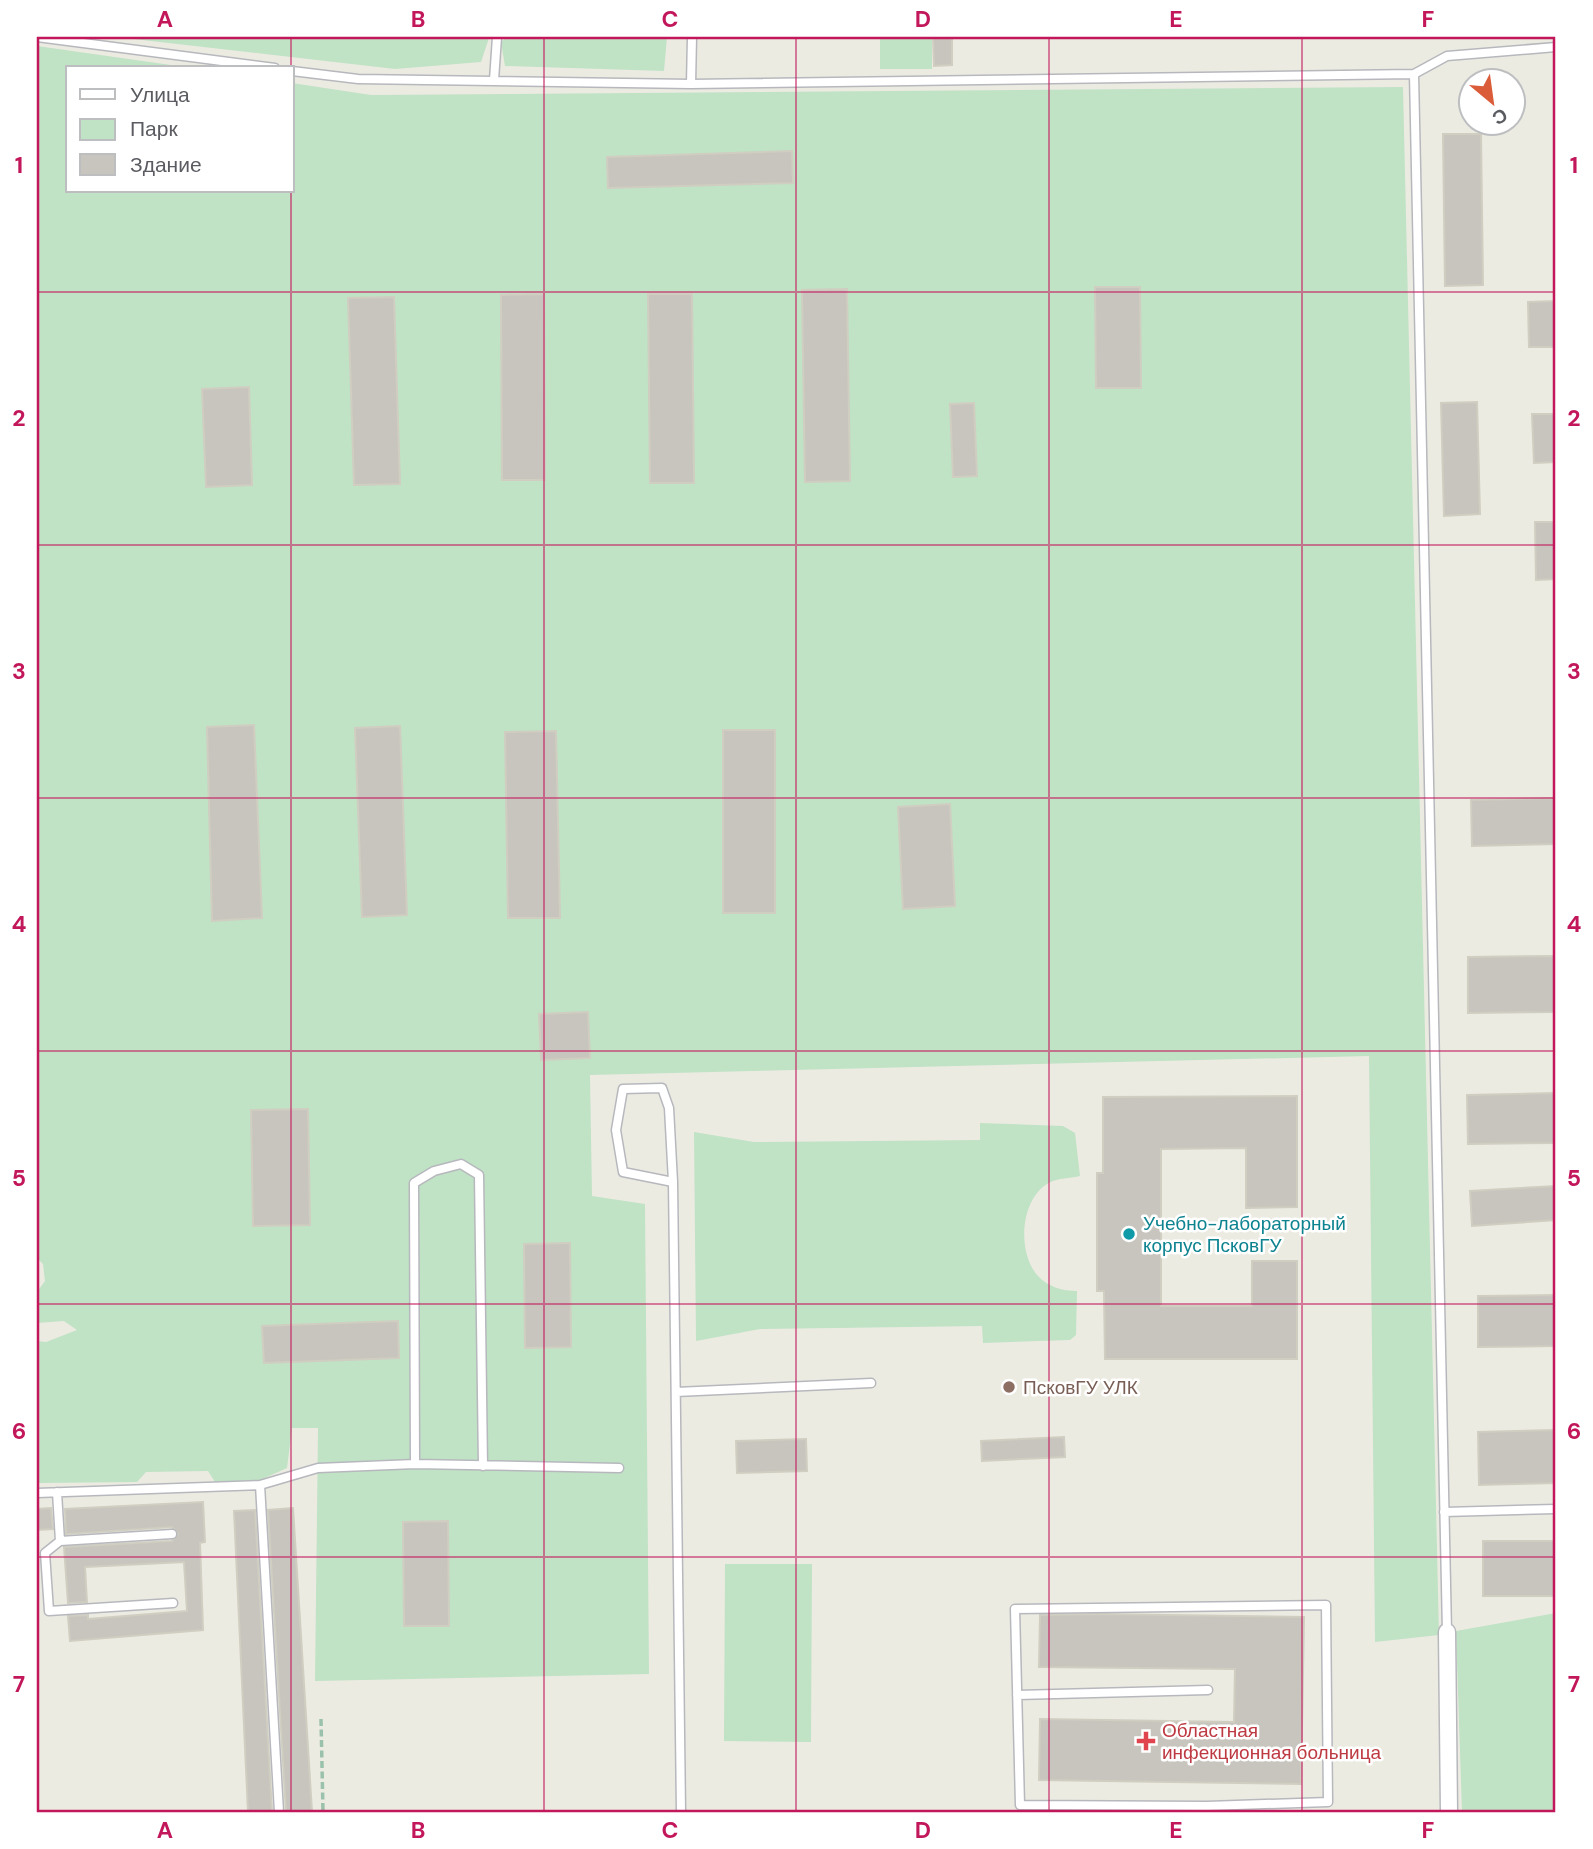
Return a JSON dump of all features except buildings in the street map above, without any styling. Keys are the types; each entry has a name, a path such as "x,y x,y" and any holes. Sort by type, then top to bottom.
{"street":[{"path":"1447,1632 1448,1812"}],"lane":[{"path":"37,37 260,66"},
{"path":"494,80 497,37"},
{"path":"691,84 692,37"},
{"path":"294,71 358,79 691,84 1414,74 1447,56 1556,47"},
{"path":"1414,74 1447,1632"},
{"path":"673,1182 623,1172 616,1130 623,1088 662,1088 669,1108 673,1182 681,1812"},
{"path":"415,1464 414,1183 434,1171 461,1164 479,1175 483,1466"},
{"path":"676,1392 871,1383"},
{"path":"37,1493 260,1485 318,1468 415,1464 620,1468"},
{"path":"260,1485 279,1812"},
{"path":"57,1492 60,1541"},
{"path":"1444,1513 1556,1509"},
{"path":"172,1534 60,1541 45,1553 49,1611 173,1603"},
{"path":"1326,1605 1328,1802 1207,1809 1020,1805 1015,1609 1326,1605"},
{"path":"1017,1695 1208,1689"}],"path":[{"path":"321,1719 323,1812"}],"green space":[{"path":"116,37 489,38 481,62 395,69"},
{"path":"507,37 667,37 664,71 505,66 501,42"},
{"path":"880,37 932,37 932,69 880,69"},
{"path":"37,46 178,66 66,66 66,192 294,192 294,83 371,95 1403,87 1439,1635 1375,1642 1369,1056 590,1075 592,1196 645,1204 649,1674 315,1681 318,1428 292,1428 287,1468 258,1481 215,1482 208,1471 146,1472 137,1482 37,1483 37,1341 46,1342 77,1330 64,1321 37,1323 37,1292 45,1281 43,1264 37,1258"},
{"path":"980,1123 1063,1126 1075,1133 1080,1176 1056,1180 1042,1188 1028,1210 1024,1239 1026,1253 1038,1276 1056,1288 1077,1291 1076,1335 1070,1340 983,1343 982,1326 760,1329 696,1341 694,1132 754,1142 980,1140"},
{"path":"725,1564 812,1564 811,1742 724,1741"},
{"path":"1556,1613 1556,1812 1462,1812 1456,1631"}],"place":[{"name":"Учебно-лабораторный корпус ПсковГУ","path":"1129,1234"},
{"name":"ПсковГУ УЛК","path":"1009,1387"},
{"name":"Областная инфекционная больница","path":"1146,1741"}]}
